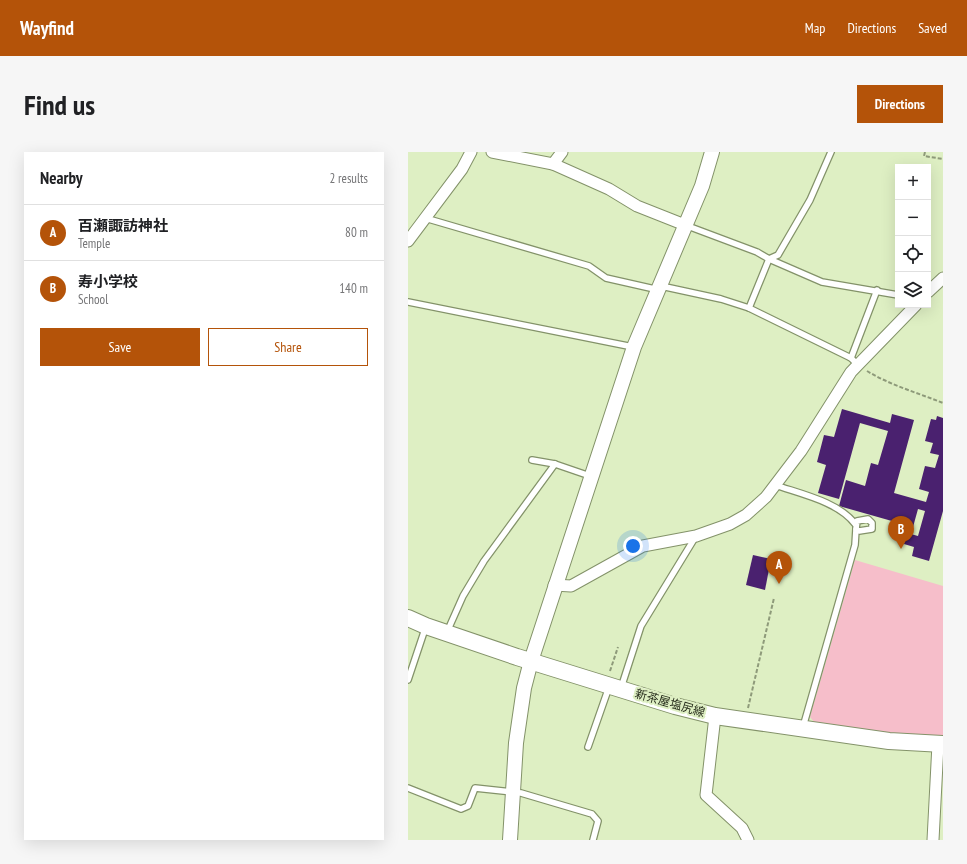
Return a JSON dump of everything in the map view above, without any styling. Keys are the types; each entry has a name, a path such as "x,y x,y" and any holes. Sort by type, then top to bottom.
{"main road":[{"name":"新茶屋塩尻線","path":"408,618 426,626 531,661 612,685 675,706 715,716 889,741 940,744"}],"street":[{"path":"408,241 462,169 471,152"},
{"path":"492,152 553,164 609,189 637,206 685,225"},
{"path":"553,164 562,152"},
{"path":"510,840 516,743 524,688 531,661 554,585 634,347 702,186 712,152"},
{"path":"931,289 943,278"},
{"path":"554,585 571,586 643,546 696,536 730,524 746,515 775,486 801,451 851,372 854,362 913,308"},
{"path":"715,716 706,795 742,828 748,840"},
{"path":"933,840 940,744"}],"lane":[{"path":"749,308 769,259 778,256 810,200 831,152"},
{"path":"425,218 589,266 606,278 721,299 749,308 854,362 878,290"},
{"path":"685,225 757,252 769,259 822,282 878,290 895,294"},
{"path":"408,302 634,347"},
{"path":"532,460 555,464 590,476"},
{"path":"447,633 463,596 484,561 555,464"},
{"path":"775,486 838,507 850,517 855,526 855,545 802,728"},
{"path":"588,747 612,685 641,626 696,536"},
{"path":"408,680 426,626"},
{"path":"408,788 461,810 468,806 475,788 513,791 592,814 598,821 593,840"}],"path":[{"path":"925,152 924,156 943,159"},
{"path":"854,362 884,382 906,388 943,403"},
{"path":"745,720 774,598"},
{"path":"612,685 618,648"}],"shaded area":[{"path":"855,560 943,586 943,738 905,737 815,723 810,717"}],"building":[{"path":"842,409 890,423 892,414 914,420 894,493 926,502 929,492 919,489 925,466 935,468 939,455 930,453 933,443 925,441 931,419 936,420 937,416 943,418 943,511 929,561 912,556 914,547 904,544 907,533 918,536 925,511 918,509 913,527 839,506 846,480 865,486 871,463 878,465 888,431 860,423 839,499 818,493 826,465 817,462 824,435 834,437"},
{"path":"779,553 784,554 782,560 788,561 786,572 776,573 776,571 771,570 773,559 778,559"},
{"path":"753,555 771,559 765,590 746,585"}],"place":[{"name":"寿小学校","path":"901,549"},
{"name":"百瀬諏訪神社","path":"779,584"}]}
